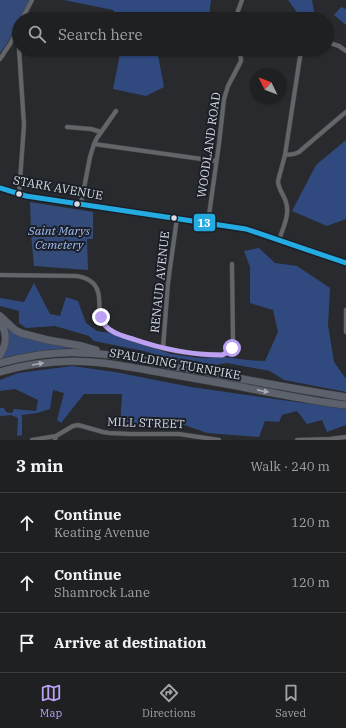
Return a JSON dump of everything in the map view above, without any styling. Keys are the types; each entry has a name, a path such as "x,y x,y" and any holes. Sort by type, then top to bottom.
{"highway":[{"path":"0,316 15,330 21,333 48,340 82,346 111,355"},
{"path":"0,322 6,338 5,345 0,355"},
{"name":"SPAULDING TURNPIKE","path":"0,363 43,354 85,352 111,355 346,397"},
{"name":"SPAULDING TURNPIKE","path":"0,372 46,362 61,361 102,363 331,403 346,404"}],"main road":[{"name":"STARK AVENUE","path":"0,188 19,194 246,229 346,263"}],"street":[{"path":"26,12 32,0"},
{"path":"238,12 242,0"},
{"path":"0,59 12,40"},
{"path":"334,44 346,51"},
{"path":"19,56 24,125 19,194"},
{"name":"WOODLAND ROAD","path":"208,222 225,94 240,65 241,56"},
{"path":"279,240 287,212 286,202 278,186 278,182 285,155 300,56"},
{"path":"80,204 94,144 116,111"},
{"path":"285,155 299,152 346,112"},
{"path":"67,127 92,129 101,132"},
{"path":"94,144 216,162"},
{"name":"RENAUD AVENUE","path":"163,348 168,283 177,218"},
{"path":"0,275 77,276 85,278 92,282 98,289 102,321 112,331 142,342 182,353 222,355 232,348 233,342 232,264"},
{"path":"346,310 346,332"},
{"name":"MILL STREET","path":"55,438 73,426 78,425 110,433 173,434 219,440"},
{"path":"297,440 346,437"},
{"path":"32,440 55,438"}],"green space":[{"path":"0,0 30,0 24,12 12,12 12,34 0,53"},
{"name":"Saint Marys Cemetery","path":"30,202 93,212 93,239 87,239 88,270 34,266"},
{"path":"7,325 76,348 38,351 0,359"}],"shaded area":[{"path":"64,0 211,0 210,12 114,12 113,10"},
{"path":"288,0 312,0 314,12 297,12"},
{"path":"341,7 346,9 346,25 334,15"},
{"path":"120,56 158,56 164,87 146,96 113,89"},
{"path":"346,140 346,219 327,226 292,211 316,165"},
{"path":"259,248 275,263 297,266 330,288 328,325 334,362 346,379 346,392 284,380 270,371 227,363 209,366 180,362 144,351 94,341 89,336 55,326 26,328 19,323 19,311 0,306 0,298 24,302 34,283 50,314 60,316 66,297 78,301 86,323 97,331 110,333 171,354 200,358 225,357 265,361 278,332 273,310 250,303 250,267 244,251"},
{"path":"72,366 115,372 191,387 346,409 346,425 327,432 322,420 307,424 297,411 282,415 279,422 265,421 259,437 207,433 176,422 120,426 122,394 84,394 61,423 57,420 64,393 53,390 50,409 22,415 22,435 17,436 18,418 11,415 0,416 0,408 4,408 6,412 12,413 14,409 36,411 38,400 15,389 0,391 0,380 18,373"}],"transit line":[{"name":"13","path":"0,188 26,196 246,229 346,263"}],"route":[{"path":"101,317 105,325 116,334 182,353 222,355 230,351 232,348"}]}
